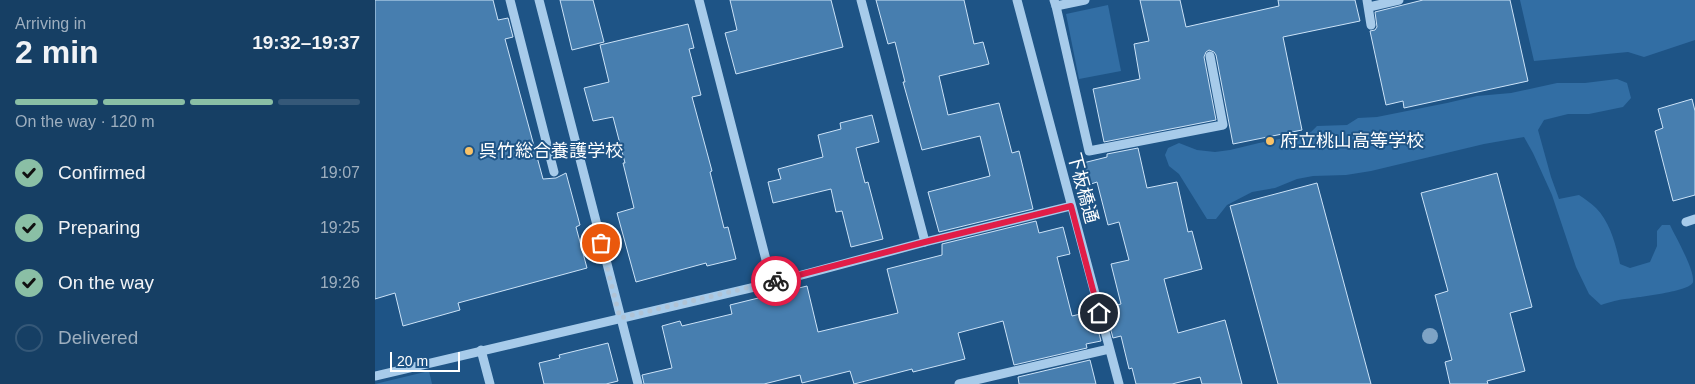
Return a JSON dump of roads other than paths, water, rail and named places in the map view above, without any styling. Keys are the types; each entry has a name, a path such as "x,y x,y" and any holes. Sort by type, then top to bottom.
{"street":[{"path":"510,0 554,172"},
{"path":"539,0 638,384"},
{"path":"699,0 772,282"},
{"path":"861,0 925,242"},
{"name":"下板橋通","path":"1017,0 1119,384"},
{"path":"1085,0 1055,3 1089,151 1223,125 1210,56"},
{"path":"1371,25 1368,3 1399,0"},
{"path":"375,376 772,282 1071,206"},
{"path":"959,384 1109,349"},
{"path":"481,350 490,384"}],"place":[{"name":"府立桃山高等学校","path":"1270,141"},
{"name":"呉竹総合養護学校","path":"469,151"}]}
